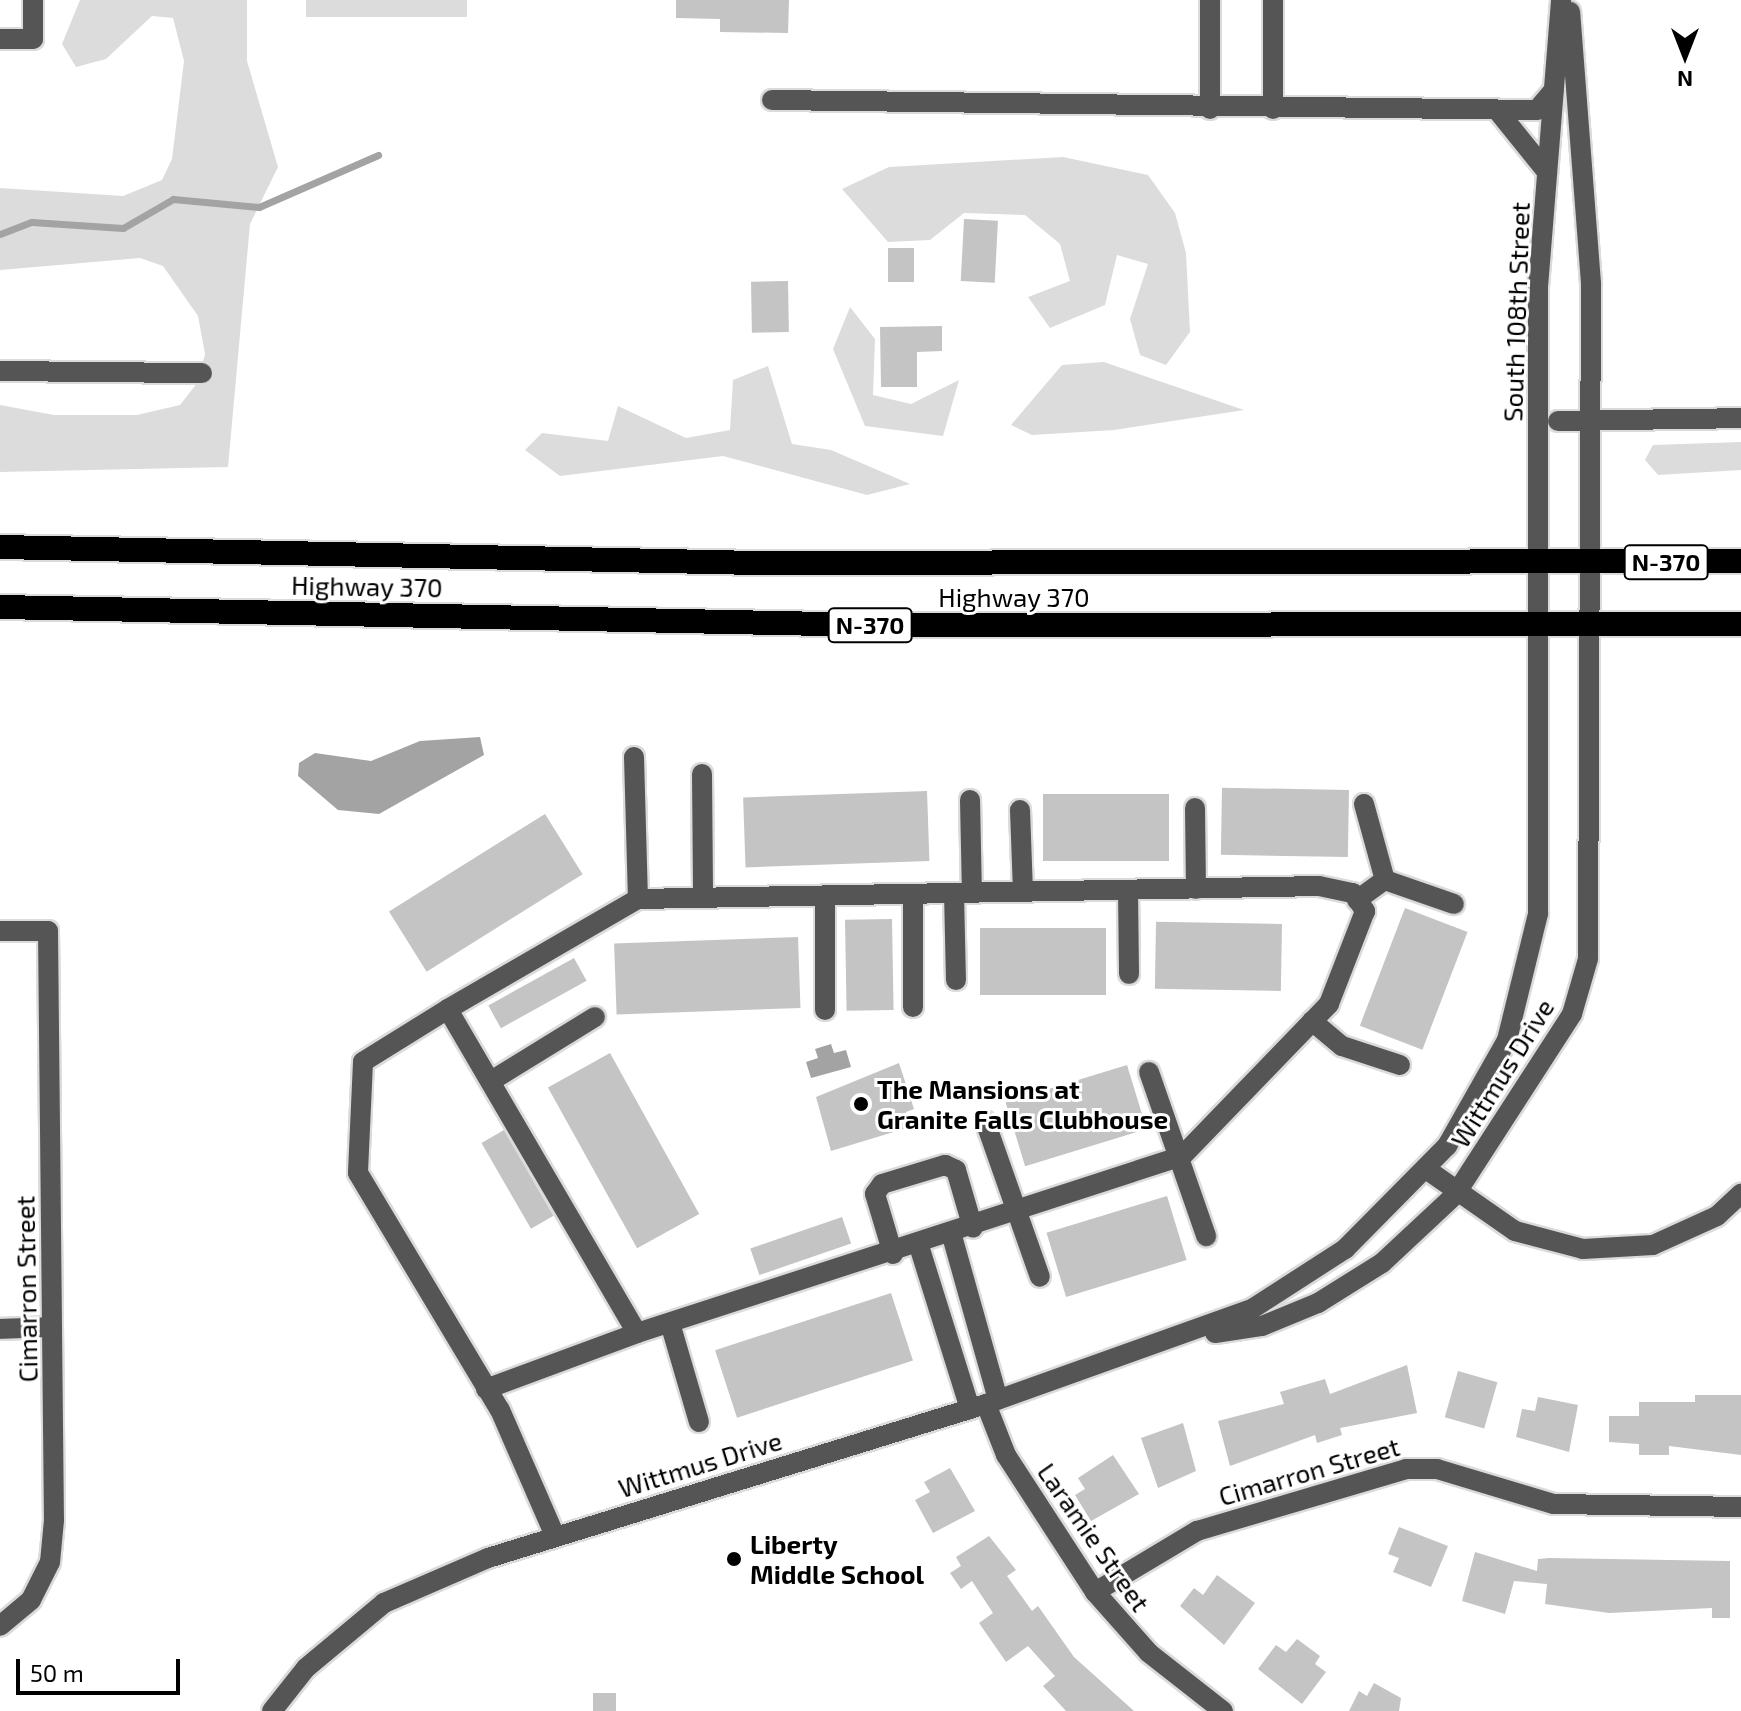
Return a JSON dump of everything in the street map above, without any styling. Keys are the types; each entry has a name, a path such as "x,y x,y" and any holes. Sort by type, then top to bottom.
{"highway":[{"name":"Highway 370","path":"0,547 756,563 1741,561"},
{"name":"Highway 370","path":"0,607 874,625 1591,627 1741,624"}],"street":[{"path":"0,39 33,39 33,0"},
{"path":"1210,0 1210,109"},
{"path":"1273,0 1273,109"},
{"name":"South 108th Street","path":"1539,626 1538,287 1561,0"},
{"path":"1569,0 1591,283 1591,563"},
{"path":"772,100 1115,100 1210,109 1537,110 1554,90"},
{"path":"1497,110 1527,138 1547,173"},
{"path":"0,371 202,373"},
{"path":"1558,421 1741,418"},
{"name":"Wittmus Drive","path":"1184,1339 1262,1326 1318,1303 1382,1263 1455,1195 1572,1014 1588,959 1591,563"},
{"name":"Wittmus Drive","path":"272,1711 306,1668 384,1603 555,1536 985,1405 1184,1339 1307,1277 1396,1204 1426,1169 1479,1094 1525,985 1538,914 1539,626"},
{"path":"634,757 638,899"},
{"path":"702,774 703,898"},
{"path":"956,980 970,800"},
{"path":"1364,804 1385,880"},
{"path":"1195,808 1196,889"},
{"path":"1020,810 1023,892"},
{"path":"1357,900 1385,880"},
{"path":"1385,880 1454,904"},
{"path":"486,1389 637,1333 952,1236 1182,1156 1312,1021 1352,957 1365,911 1357,900 1319,886 638,899 363,1062 358,1173 486,1389 555,1536"},
{"path":"1128,890 1129,974"},
{"path":"913,895 913,1007"},
{"path":"825,896 825,1010"},
{"name":"Cimarron Street","path":"0,931 48,931 52,1327 50,1562 31,1600 0,1626"},
{"path":"448,1009 637,1333"},
{"path":"491,1081 595,1017"},
{"path":"1312,1021 1342,1046 1400,1065"},
{"path":"1149,1072 1182,1156 1206,1236"},
{"path":"985,1121 1040,1277"},
{"path":"893,1254 875,1194 882,1184 945,1165 956,1170 973,1228"},
{"path":"1426,1169 1455,1195 1549,1243 1618,1251 1686,1232 1741,1194"},
{"path":"952,1236 985,1405"},
{"path":"919,1246 985,1405"},
{"path":"670,1323 699,1422"},
{"path":"0,1329 52,1327"},
{"name":"Laramie Street","path":"985,1405 1006,1455 1095,1592 1149,1653 1223,1711"},
{"name":"Cimarron Street","path":"1095,1592 1197,1531 1406,1469 1437,1469 1554,1504 1741,1507"}],"shaded area":[{"path":"80,0 247,0 247,61 278,167 250,224 228,467 0,472 0,405 54,415 137,415 180,405 198,382 205,354 198,316 163,266 140,258 0,270 0,188 123,196 162,180 172,159 184,61 173,18 152,16 106,59 76,67 62,44"},
{"path":"306,0 467,0 467,17 306,17"},
{"path":"1063,157 1148,175 1175,213 1186,253 1190,332 1166,365 1140,355 1130,319 1148,264 1117,255 1105,305 1050,328 1028,297 1070,281 1060,244 1025,215 964,213 930,240 888,242 842,189 889,167"},
{"path":"850,307 875,339 873,395 911,404 959,380 943,436 865,426 833,349"},
{"path":"1104,362 1244,410 1114,430 1032,435 1011,425 1062,365"},
{"path":"768,366 792,444 831,450 910,484 867,495 723,456 560,476 525,450 542,433 608,441 618,406 686,438 730,430 733,380"},
{"path":"1741,442 1741,470 1658,475 1645,460 1653,445"},
{"path":"480,737 484,755 379,814 338,810 298,776 299,763 315,753 371,761 420,741"},
{"path":"831,1044 834,1053 846,1050 851,1067 811,1078 806,1062 818,1058 815,1049"}],"building":[{"path":"676,0 789,0 788,33 720,32 720,19 676,18"},
{"path":"964,219 998,221 995,283 961,281"},
{"path":"888,248 914,248 914,282 888,282"},
{"path":"788,281 789,332 752,333 751,282"},
{"path":"942,326 942,351 917,352 917,387 881,387 880,327"},
{"path":"1222,788 1349,790 1348,857 1221,855"},
{"path":"927,791 929,861 746,867 743,797"},
{"path":"1043,794 1169,794 1169,861 1043,861"},
{"path":"545,814 583,874 427,972 389,912"},
{"path":"1405,908 1468,932 1422,1050 1360,1026"},
{"path":"892,919 894,1010 847,1011 845,920"},
{"path":"1156,922 1282,924 1281,991 1155,989"},
{"path":"980,928 1106,928 1106,995 980,995"},
{"path":"798,937 800,1008 617,1014 614,943"},
{"path":"574,958 587,981 501,1028 488,1006"},
{"path":"610,1053 699,1214 637,1248 548,1087"},
{"name":"The Mansions at Granite Falls Clubhouse","path":"899,1063 914,1109 906,1112 910,1127 831,1151 816,1097"},
{"path":"1127,1065 1147,1129 1025,1166 1006,1102"},
{"path":"504,1130 554,1216 531,1229 481,1143"},
{"path":"1167,1196 1187,1260 1066,1297 1047,1233"},
{"path":"842,1217 851,1243 759,1275 750,1249"},
{"path":"891,1293 913,1361 737,1418 715,1350"},
{"path":"1407,1365 1417,1413 1340,1428 1342,1435 1317,1443 1315,1435 1230,1466 1218,1421 1284,1404 1280,1392 1325,1379 1330,1394"},
{"path":"1458,1371 1497,1382 1484,1428 1445,1417"},
{"path":"1695,1395 1741,1395 1741,1455 1669,1446 1669,1455 1639,1455 1639,1444 1609,1442 1609,1416 1639,1416 1639,1402 1695,1402"},
{"path":"1538,1397 1578,1405 1569,1452 1516,1437 1522,1409 1535,1411"},
{"path":"1183,1423 1196,1471 1158,1488 1141,1438"},
{"path":"1113,1455 1139,1494 1091,1521 1075,1495 1085,1489 1078,1478"},
{"path":"950,1468 975,1511 933,1533 915,1500 930,1492 924,1482"},
{"path":"1399,1527 1448,1546 1431,1587 1393,1572 1399,1558 1388,1554"},
{"path":"989,1536 1016,1570 1007,1576 1032,1611 1038,1606 1074,1657 1134,1711 1066,1711 1043,1686 1055,1676 1028,1646 1006,1662 979,1623 993,1613 972,1581 961,1589 950,1573 961,1566 956,1557"},
{"path":"1475,1552 1537,1571 1538,1559 1549,1558 1730,1561 1730,1618 1712,1618 1712,1608 1609,1613 1545,1604 1547,1584 1514,1581 1505,1614 1462,1601"},
{"path":"1217,1575 1255,1603 1224,1645 1180,1606 1194,1588 1203,1595"},
{"path":"1297,1639 1320,1656 1315,1664 1326,1672 1302,1704 1258,1669 1276,1645 1286,1652"},
{"path":"1374,1683 1401,1698 1399,1711 1349,1711 1359,1691 1367,1696"},
{"path":"593,1693 616,1693 616,1711 593,1711"}],"waterway":[{"path":"0,234 32,222 123,228 173,199 259,207 378,155"}],"place":[{"name":"The Mansions at Granite Falls Clubhouse","path":"861,1104"},
{"name":"Liberty Middle School","path":"734,1559"}]}
